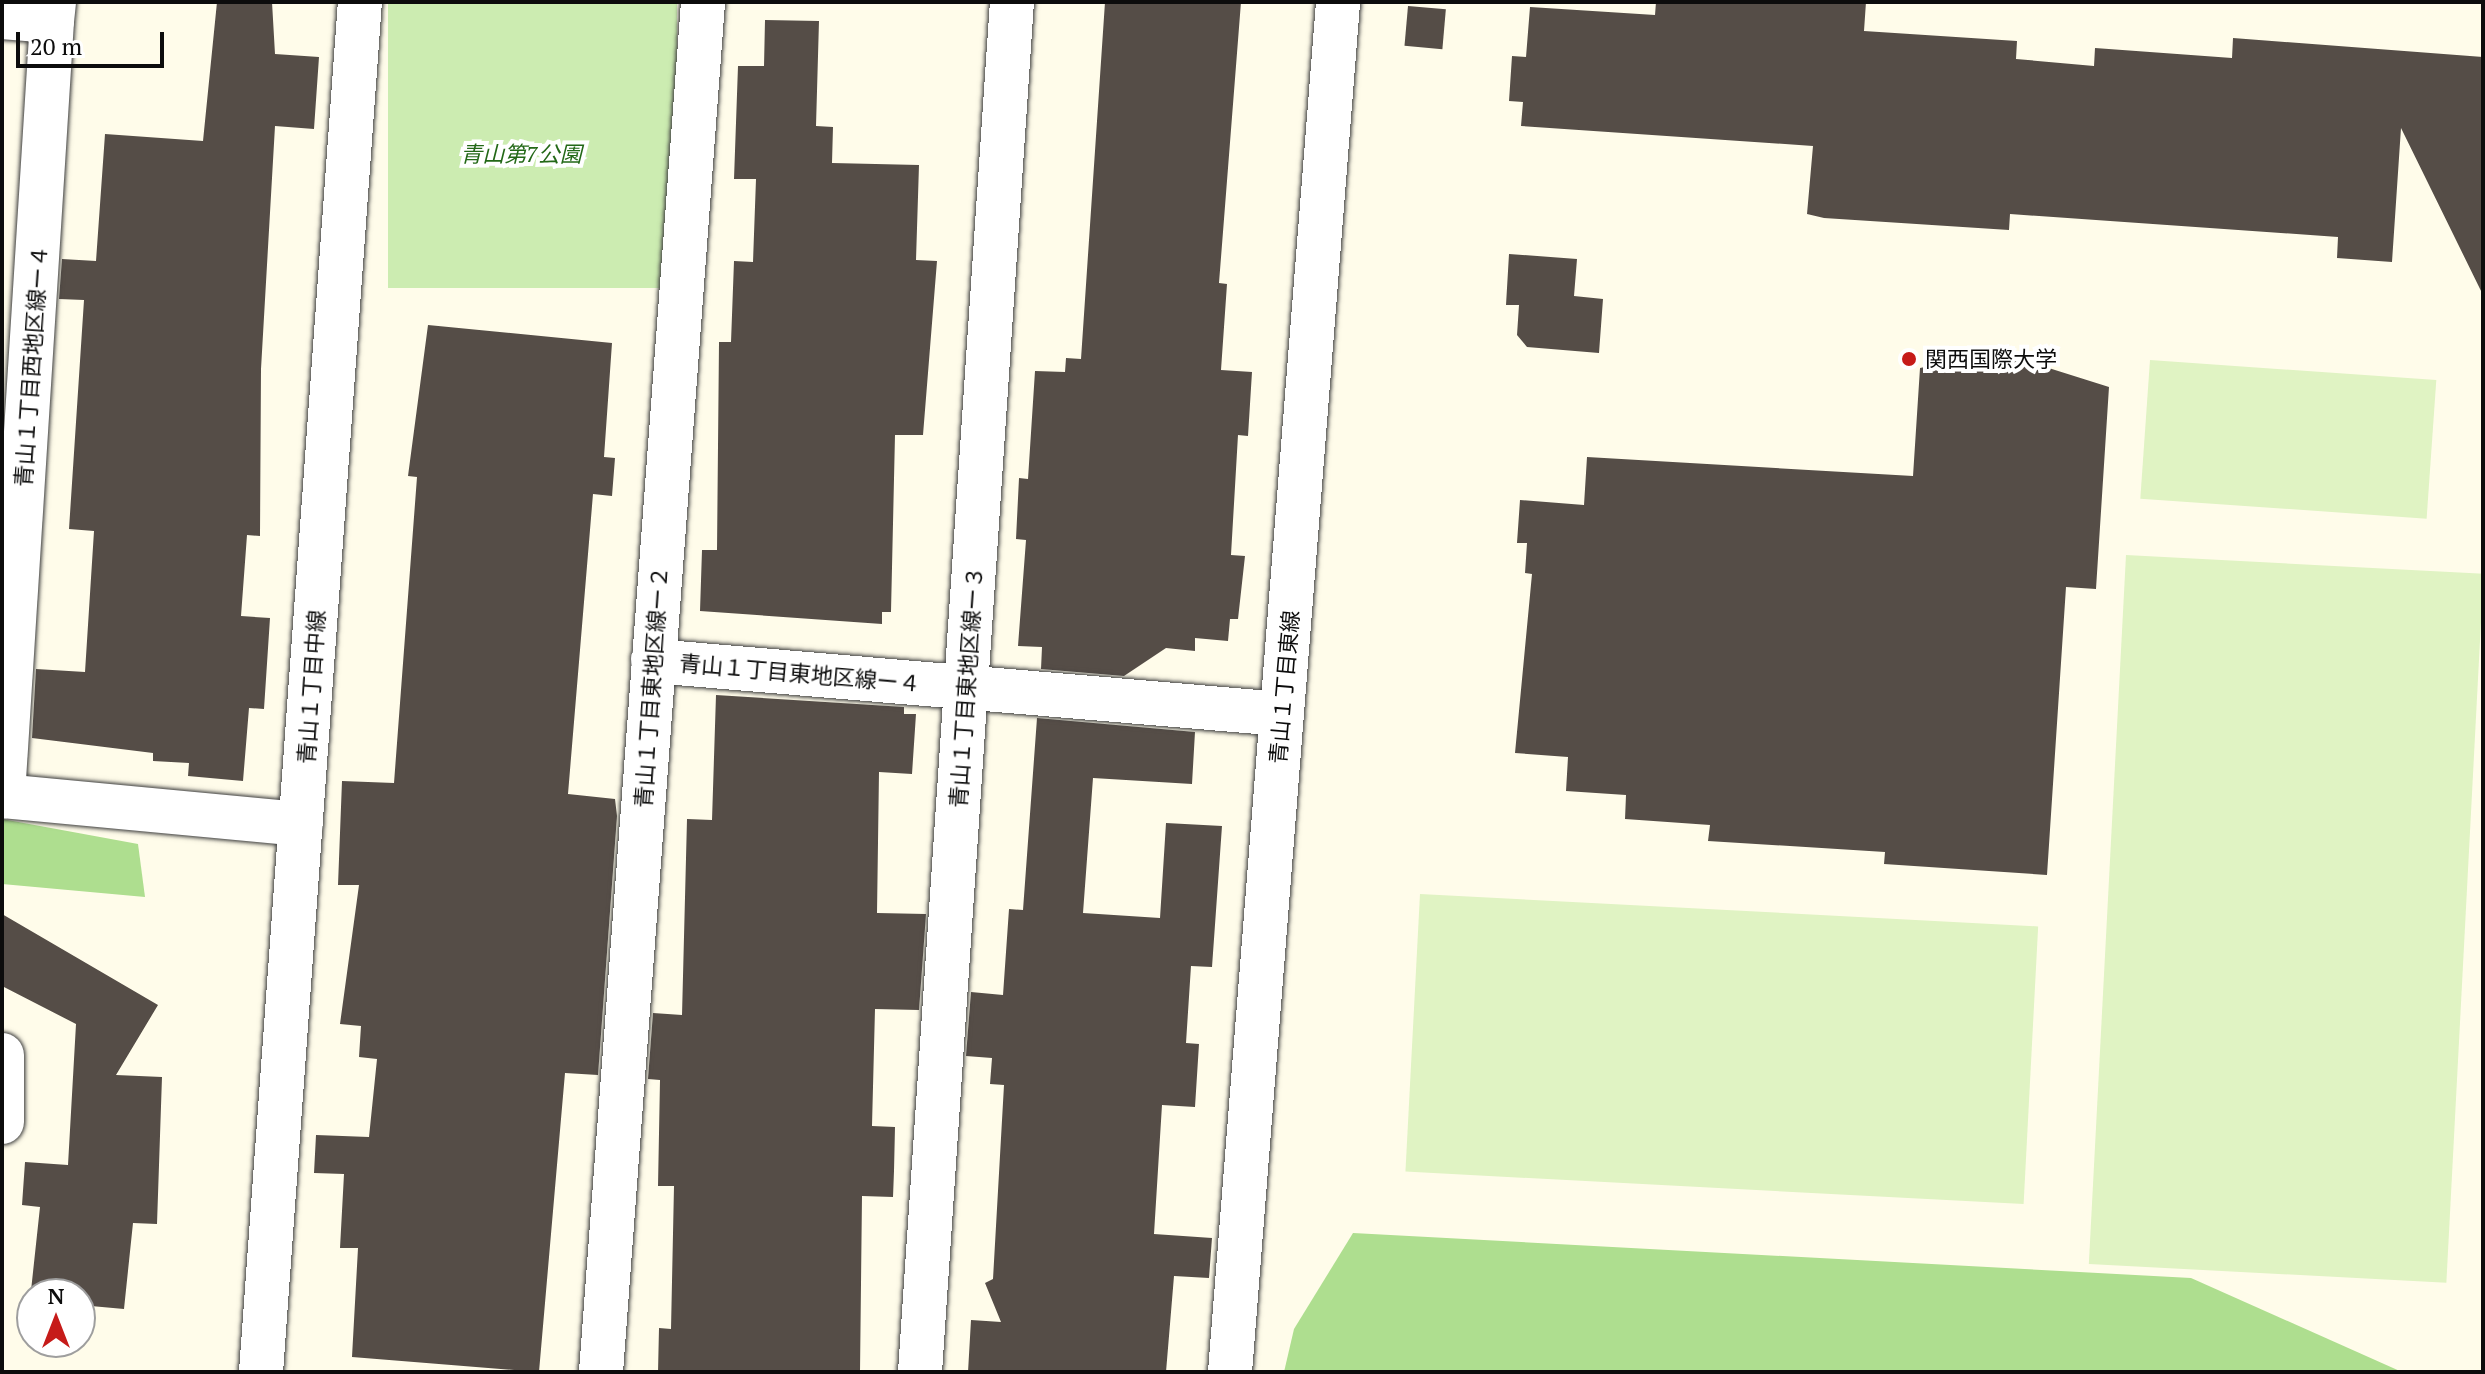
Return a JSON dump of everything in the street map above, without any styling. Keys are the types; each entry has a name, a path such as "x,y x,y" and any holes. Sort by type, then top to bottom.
{"street":[{"name":"青山１丁目中線","path":"261,1372 360,2"},
{"name":"青山１丁目東地区線ー２","path":"601,1372 703,2"},
{"name":"青山１丁目東地区線ー３","path":"920,1372 1012,2"},
{"name":"青山１丁目東線","path":"1230,1372 1338,2"},
{"name":"青山１丁目西地区線ー４","path":"53,12 18,311 3,796 301,824"},
{"path":"2,17 53,12"},
{"name":"青山１丁目東地区線ー４","path":"653,661 1282,714"},
{"path":"2,1055 2,1122"}],"green space":[{"name":"青山第7公園","path":"388,2 677,2 677,288 388,288"},
{"path":"2150,360 2436,380 2427,519 2140,499"},
{"path":"2126,555 2483,574 2446,1283 2089,1264"},
{"path":"2,819 138,844 145,897 2,884"},
{"path":"1420,894 2038,926 2024,1204 1405,1172"},
{"path":"1353,1233 2191,1278 2402,1372 1284,1372 1294,1329"}],"building":[{"path":"217,2 272,2 275,54 319,57 314,129 275,126 261,369 260,536 247,535 241,616 270,618 264,709 249,708 243,781 188,776 189,763 153,761 153,753 32,738 36,669 85,672 94,531 69,529 84,300 59,299 62,259 96,261 105,134 203,141"},
{"path":"1105,2 1241,2 1219,283 1227,284 1221,370 1252,372 1248,436 1238,435 1231,555 1245,556 1238,619 1230,619 1228,641 1195,638 1195,651 1166,648 1124,676 1041,669 1042,647 1018,646 1026,540 1016,539 1019,478 1028,479 1035,371 1065,372 1066,358 1081,359"},
{"path":"1656,2 1866,2 1864,31 2017,41 2016,59 2094,66 2095,48 2232,58 2233,38 2483,57 2483,295 2401,128 2392,262 2337,258 2338,237 2010,214 2009,230 1824,218 1807,214 1813,146 1521,126 1523,102 1509,101 1512,56 1526,57 1530,7 1655,15"},
{"path":"1408,6 1446,9 1442,49 1405,46"},
{"path":"765,20 819,21 816,126 833,127 832,163 919,165 916,260 937,261 923,435 895,435 891,612 882,612 882,624 700,611 702,550 717,550 719,342 731,342 734,261 753,262 756,179 734,179 738,66 764,66"},
{"path":"1509,254 1577,259 1574,296 1603,299 1599,353 1527,347 1517,335 1519,305 1506,305"},
{"path":"428,325 612,343 604,457 615,458 612,496 593,494 568,794 615,799 617,816 598,1075 565,1073 539,1372 352,1357 358,1248 340,1248 344,1174 314,1173 316,1135 369,1137 377,1059 359,1057 361,1026 340,1024 359,885 338,885 342,781 394,783 417,477 408,476"},
{"path":"1969,358 2030,362 2109,387 2096,589 2066,587 2047,875 1884,864 1885,852 1708,841 1710,825 1625,819 1626,795 1566,791 1568,757 1515,753 1532,574 1525,573 1527,543 1517,543 1520,500 1584,505 1587,457 1913,476 1920,368"},
{"path":"716,695 904,707 904,714 916,714 912,774 879,772 877,913 926,914 919,1010 875,1009 872,1126 895,1127 893,1197 862,1196 860,1372 658,1372 659,1328 671,1329 674,1186 658,1186 660,1080 648,1079 653,1013 682,1015 687,819 712,820"},
{"path":"1037,718 1195,732 1192,784 1093,778 1083,913 1160,918 1166,823 1222,826 1212,967 1191,966 1186,1043 1199,1044 1195,1107 1162,1105 1154,1234 1212,1238 1209,1278 1174,1276 1166,1372 968,1372 971,1320 1001,1322 985,1283 993,1279 1004,1085 990,1084 992,1058 966,1056 971,992 1003,995 1009,909 1023,910"},
{"path":"2,914 158,1005 116,1075 162,1077 157,1224 133,1223 124,1309 96,1306 96,1278 32,1278 40,1207 22,1205 25,1162 68,1165 76,1024 2,986"}],"place":[{"name":"関西国際大学","path":"1909,359"}]}
